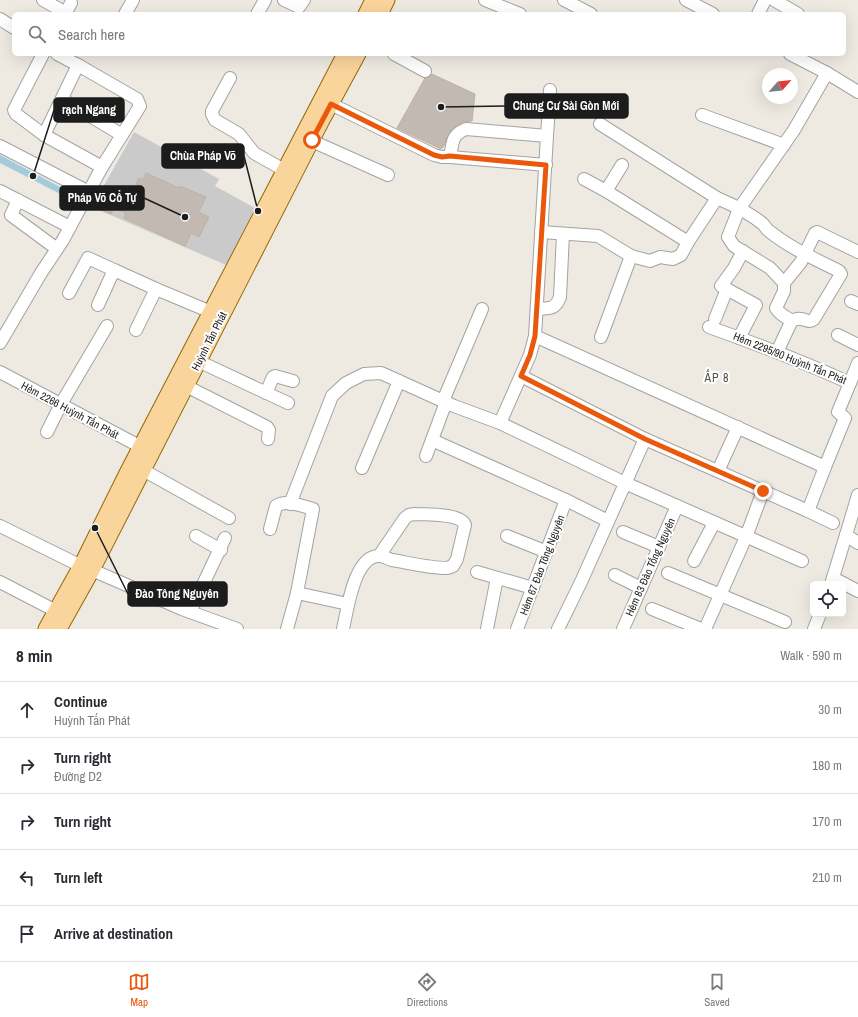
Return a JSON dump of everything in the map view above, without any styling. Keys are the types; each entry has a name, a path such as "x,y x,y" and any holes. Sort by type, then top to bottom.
{"main road":[{"path":"367,12 373,0"},
{"path":"381,12 387,0"},
{"name":"Huỳnh Tấn Phát","path":"46,629 56,611 87,568 143,470 198,361 255,238 284,170 344,56"},
{"name":"Huỳnh Tấn Phát","path":"59,629 140,447 211,312 312,140 357,56"}],"street":[{"path":"43,0 67,10"},
{"path":"126,12 134,0"},
{"path":"258,12 265,0"},
{"path":"284,0 299,7 304,0"},
{"path":"485,0 515,12"},
{"path":"564,0 585,8"},
{"path":"759,12 765,0"},
{"path":"774,0 795,12"},
{"path":"691,6 708,12"},
{"path":"0,19 12,27"},
{"path":"42,56 14,110 16,114 44,135 102,167"},
{"path":"0,343 70,227 102,167 140,106 140,102 137,99 61,56"},
{"path":"398,56 425,71"},
{"path":"794,56 856,86"},
{"path":"44,135 78,65"},
{"path":"784,283 770,268 734,246 728,237 739,209 794,130 827,73"},
{"path":"230,78 212,111 213,117 215,120 239,134 254,153 284,170"},
{"path":"500,423 530,355 535,336 550,90"},
{"path":"62,99 122,135"},
{"path":"331,104 434,155 442,157 450,156 546,165"},
{"path":"702,115 784,145"},
{"path":"600,124 717,198 739,209 764,225 767,231 805,254 839,271 841,274 814,319 808,321 800,318 792,320 776,309 784,291 784,283 801,262 805,254 816,233 817,232 858,252"},
{"path":"450,156 454,137 459,132 466,129 547,136"},
{"path":"312,140 388,175"},
{"path":"0,146 89,192"},
{"path":"606,191 622,165"},
{"path":"584,178 688,242"},
{"path":"0,191 70,227"},
{"path":"541,232 598,236 630,256 650,261 660,257 673,259 681,255 717,198"},
{"path":"18,200 11,215 57,249"},
{"path":"537,309 553,308 556,306 560,297 563,234"},
{"path":"740,338 756,305 721,286 734,268 743,251"},
{"path":"601,337 630,256"},
{"path":"69,293 87,258 90,258 156,290 211,312"},
{"path":"98,305 114,270"},
{"name":"Hẻm 2295/90 Huỳnh Tấn Phát","path":"727,289 712,323 740,338 850,383 858,363"},
{"path":"136,330 156,290"},
{"path":"426,456 445,401 482,309"},
{"path":"777,352 792,320"},
{"path":"47,432 60,404 107,326"},
{"path":"838,335 858,344"},
{"path":"535,336 825,467"},
{"path":"198,361 288,403"},
{"name":"Hẻm 2266 Huỳnh Tấn Phát","path":"0,372 140,447"},
{"path":"290,504 332,396 346,383 364,374 381,373 500,423 625,483 802,561"},
{"path":"266,393 273,377 275,376 293,381"},
{"path":"521,376 645,439 833,523"},
{"path":"362,468 399,381"},
{"path":"808,511 845,418 838,412 850,383"},
{"path":"186,386 267,427 269,430 268,439"},
{"path":"718,471 738,427"},
{"path":"558,629 581,582 645,439"},
{"path":"432,440 566,500 608,521"},
{"path":"143,470 229,518"},
{"path":"705,629 746,537 763,491"},
{"path":"832,581 858,495"},
{"name":"Hẻm 67 Đào Tông Nguyên","path":"517,629 566,500"},
{"path":"270,529 276,506 279,504 290,504 313,509 297,593 287,629"},
{"name":"Hẻm 83 Đào Tống Nguyên","path":"623,629 678,506"},
{"path":"343,629 351,590 363,565 370,559 379,556 389,559 447,568 453,566 457,560 465,525 463,521 456,517 415,514 409,515 404,518 379,556"},
{"path":"694,561 714,523"},
{"path":"0,526 87,568 190,612 236,629"},
{"path":"623,532 659,547"},
{"path":"846,535 858,543"},
{"path":"196,536 221,550"},
{"path":"507,536 547,552"},
{"path":"190,612 208,572 226,538"},
{"path":"477,572 533,588"},
{"path":"668,573 785,622"},
{"path":"615,575 641,588"},
{"path":"487,629 497,578"},
{"path":"0,582 56,611"},
{"path":"846,586 858,591"},
{"path":"297,593 348,604"},
{"path":"652,609 701,629"},
{"path":"814,629 819,617"}],"shaded area":[{"path":"134,132 219,179 215,186 255,208 226,265 92,207"}],"water":[{"path":"0,155 79,197 76,202 0,163"}],"building":[{"path":"432,74 475,94 472,121 463,122 453,128 441,149 397,128 425,78"},
{"path":"146,173 179,188 180,186 206,197 199,212 209,217 199,237 191,233 185,246 124,218 126,213 114,208 111,214 95,207 105,185 130,197 139,178 143,180"}],"place":[{"name":"Chung Cư Sài Gòn Mới","path":"441,107"},
{"name":"rạch Ngang","path":"33,176"},
{"name":"Chùa Pháp Võ","path":"258,211"},
{"name":"Pháp Võ Cổ Tự","path":"185,217"},
{"name":"Đào Tông Nguyên","path":"95,528"}],"district":[{"name":"ẤP 8","path":"717,378"}],"route":[{"path":"312,140 331,104 434,155 442,157 450,156 546,165 535,336 530,355 521,376 645,439 763,491"}]}
